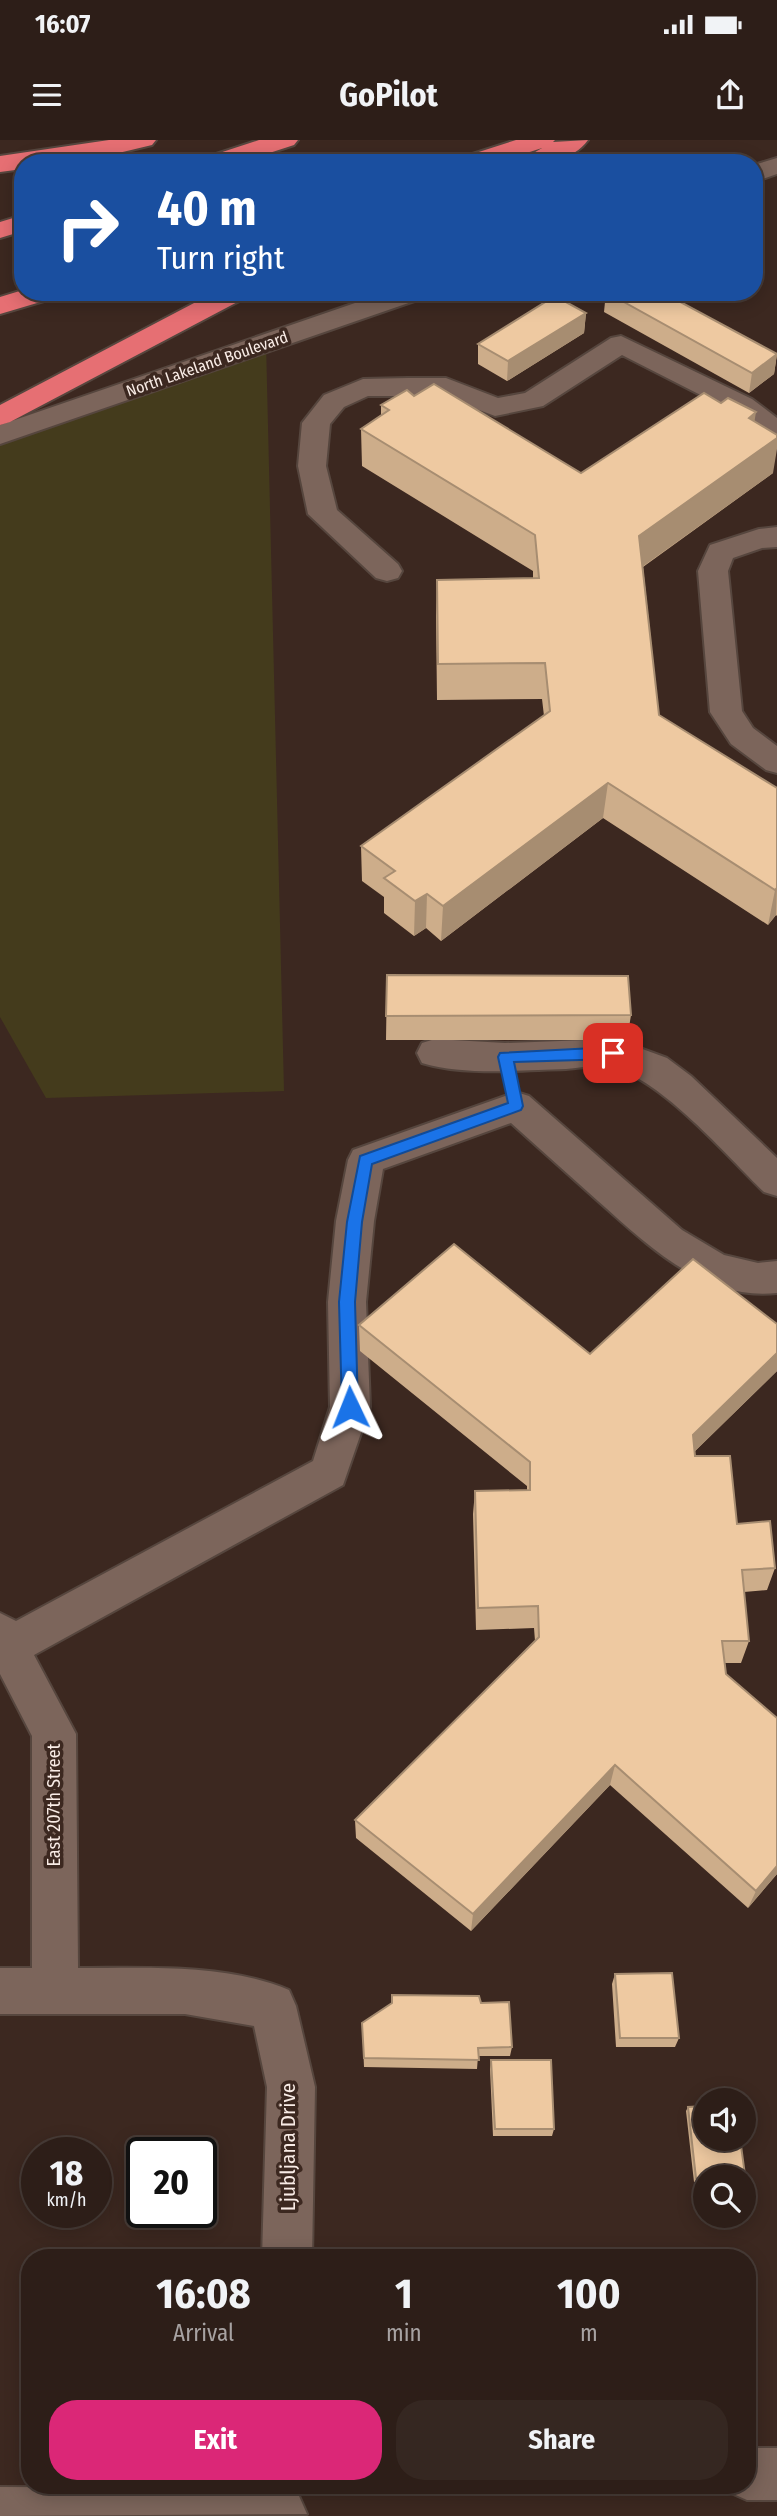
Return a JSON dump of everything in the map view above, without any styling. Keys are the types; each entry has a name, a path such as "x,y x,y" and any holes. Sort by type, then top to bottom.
{"highway":[{"path":"77,154 144,140"},
{"path":"241,154 285,140"},
{"path":"498,154 542,140"},
{"path":"550,154 575,140"},
{"path":"0,416 218,301"}],"street":[{"name":"North Lakeland Boulevard","path":"0,435 388,301"},
{"path":"387,571 323,514 312,466 316,423 334,401 363,388 446,387 495,407 533,400 621,344 742,405 777,432"},
{"path":"777,537 759,539 720,552 713,570 726,712 742,736 777,762"},
{"path":"435,1054 505,1057 613,1053 653,1068 678,1086 777,1181"},
{"path":"505,1057 516,1106 669,1241 715,1269 758,1279 777,1277"},
{"path":"4,1639 329,1472 350,1407 347,1302 355,1222 366,1160 516,1106"},
{"name":"East 207th Street","path":"4,1639 54,1734 55,1991"},
{"path":"0,1991 55,1991"},
{"name":"Ljubljana Drive","path":"55,1991 185,1991 273,2006 291,2087 287,2249"},
{"path":"756,2474 777,2474"},
{"path":"0,2513 281,2505"}],"shaded area":[{"path":"266,343 284,1091 46,1098 0,1017 0,435"}],"building":[{"path":"547,301 564,301 586,313 508,361 478,344"},
{"path":"622,301 679,301 777,354 752,373"},
{"path":"434,384 581,473 704,393 721,403 728,398 756,412 749,418 777,435 777,438 639,536 659,715 777,788 775,890 608,783 443,906 427,894 415,901 384,878 395,871 361,846 550,711 545,663 438,664 437,580 539,578 535,535 361,429 389,410 381,405 407,390 414,396"},
{"path":"387,975 628,976 631,1015 386,1016"},
{"path":"454,1244 590,1354 693,1259 777,1324 777,1353 693,1435 695,1456 730,1456 737,1524 770,1521 775,1568 742,1570 749,1641 722,1641 726,1674 777,1718 777,1866 756,1891 615,1765 473,1914 355,1820 539,1637 538,1606 478,1608 475,1491 530,1490 530,1462 359,1325"},
{"path":"672,1973 679,2038 620,2038 615,1974"},
{"path":"392,1995 479,1996 481,2003 509,2002 512,2047 478,2048 479,2060 364,2058 362,2023 392,2003"},
{"path":"491,2060 551,2060 554,2129 495,2129"},
{"path":"688,2107 693,2107 693,2151 742,2151 744,2165 695,2165"}],"route":[{"path":"350,1407 347,1302 355,1222 366,1160 516,1106 505,1057 613,1053"}]}
